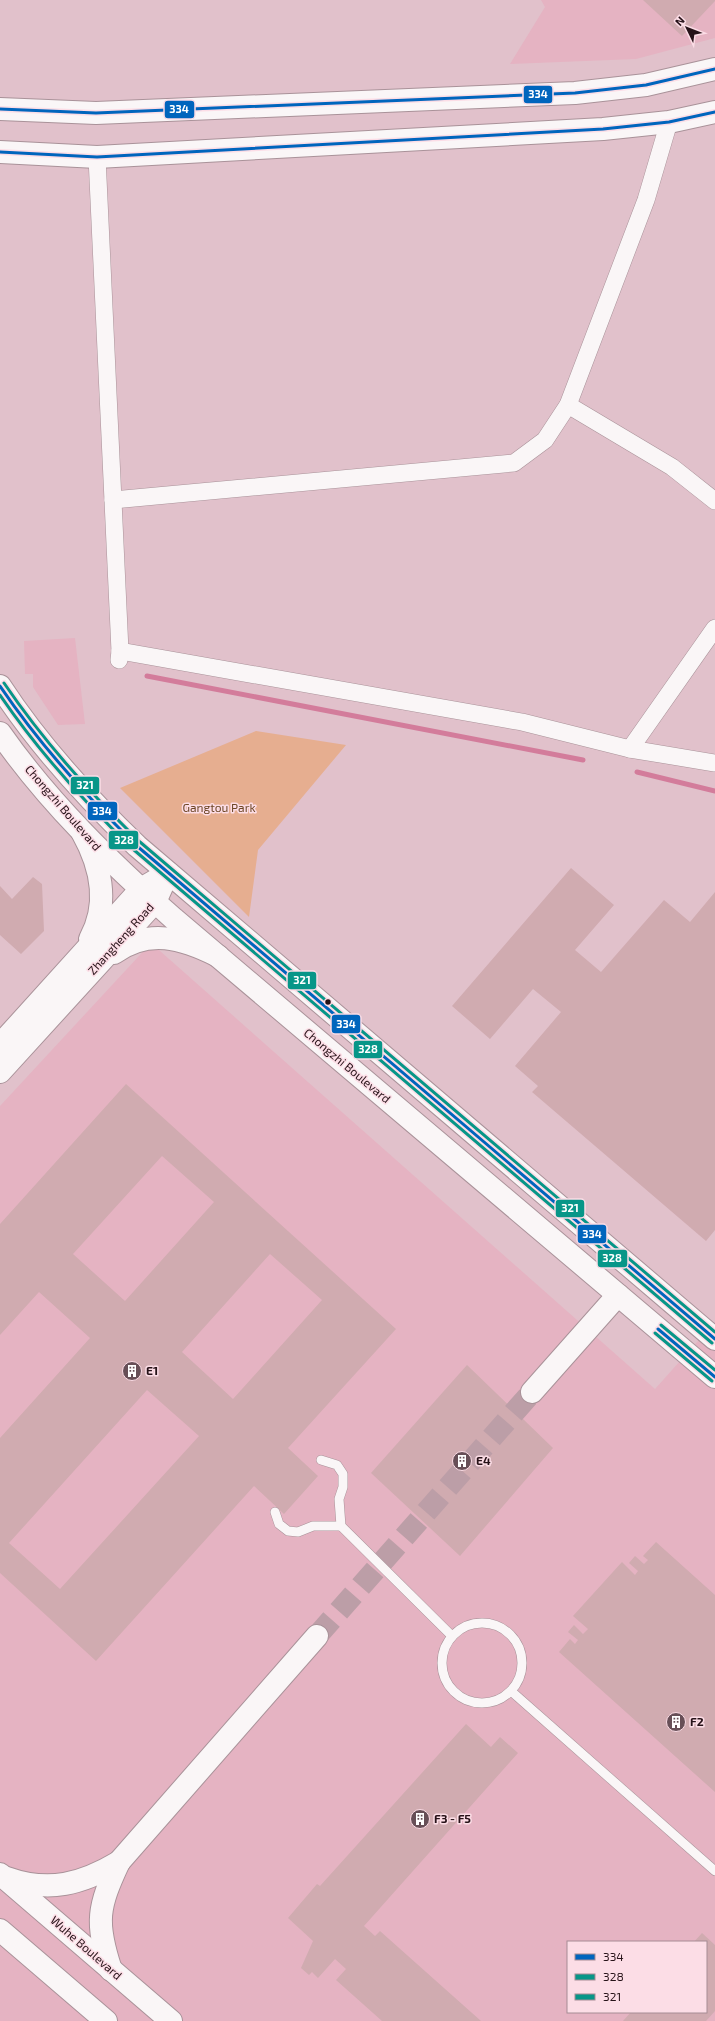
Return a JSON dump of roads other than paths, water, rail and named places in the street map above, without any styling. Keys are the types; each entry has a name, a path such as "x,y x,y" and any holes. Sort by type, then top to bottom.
{"main road":[{"path":"0,109 96,113 575,93 646,85 715,69"},
{"path":"0,152 97,157 603,129 669,122 715,112"},
{"name":"Chongzhi Boulevard","path":"0,686 39,741 69,777 101,811 168,873 715,1339"},
{"name":"Chongzhi Boulevard","path":"0,733 42,787 115,866 218,956 715,1377"},
{"path":"82,832 96,861 102,886 101,907 88,961"},
{"name":"Zhangheng Road","path":"0,1072 88,961 168,873"},
{"path":"88,961 116,952 134,942 156,937 195,944 218,956"},
{"name":"Zhangheng Road","path":"0,1045 88,961"},
{"path":"532,1392 618,1295"},
{"path":"111,1970 103,1946 100,1924 102,1904 108,1884 119,1862 317,1636"},
{"path":"1,1875 26,1885 52,1886 79,1881 99,1874 119,1862"},
{"name":"Wuhe Boulevard","path":"1,1875 171,2021"},
{"path":"0,1930 106,2021"}],"street":[{"path":"113,500 514,463 545,440 568,405 646,200 669,122"},
{"path":"97,157 119,656 522,722 630,749 715,763"},
{"path":"568,405 672,467 715,501"},
{"path":"630,749 715,628"}],"lane":[{"path":"321,1460 337,1465 342,1474 343,1487 338,1499 341,1526 452,1636"},
{"path":"275,1512 279,1524 288,1531 298,1532 313,1526 341,1526"},
{"path":"480,1622 498,1625 512,1635 521,1651 522,1668 517,1683 507,1695 494,1702 478,1704 463,1700 451,1690 444,1677 441,1663 444,1648 452,1636 463,1627 480,1622"},
{"path":"511,1690 715,1872"}],"waterway":[{"path":"147,676 583,760"},
{"path":"637,772 715,791"}],"tunnel":[{"path":"317,1636 532,1392"}],"place":[{"name":"E1","path":"132,1371"},
{"name":"E4","path":"462,1461"},
{"name":"F2","path":"676,1722"},
{"name":"F3 - F5","path":"420,1819"}],"park label":[{"name":"Gangtou Park","path":"219,808"}]}
